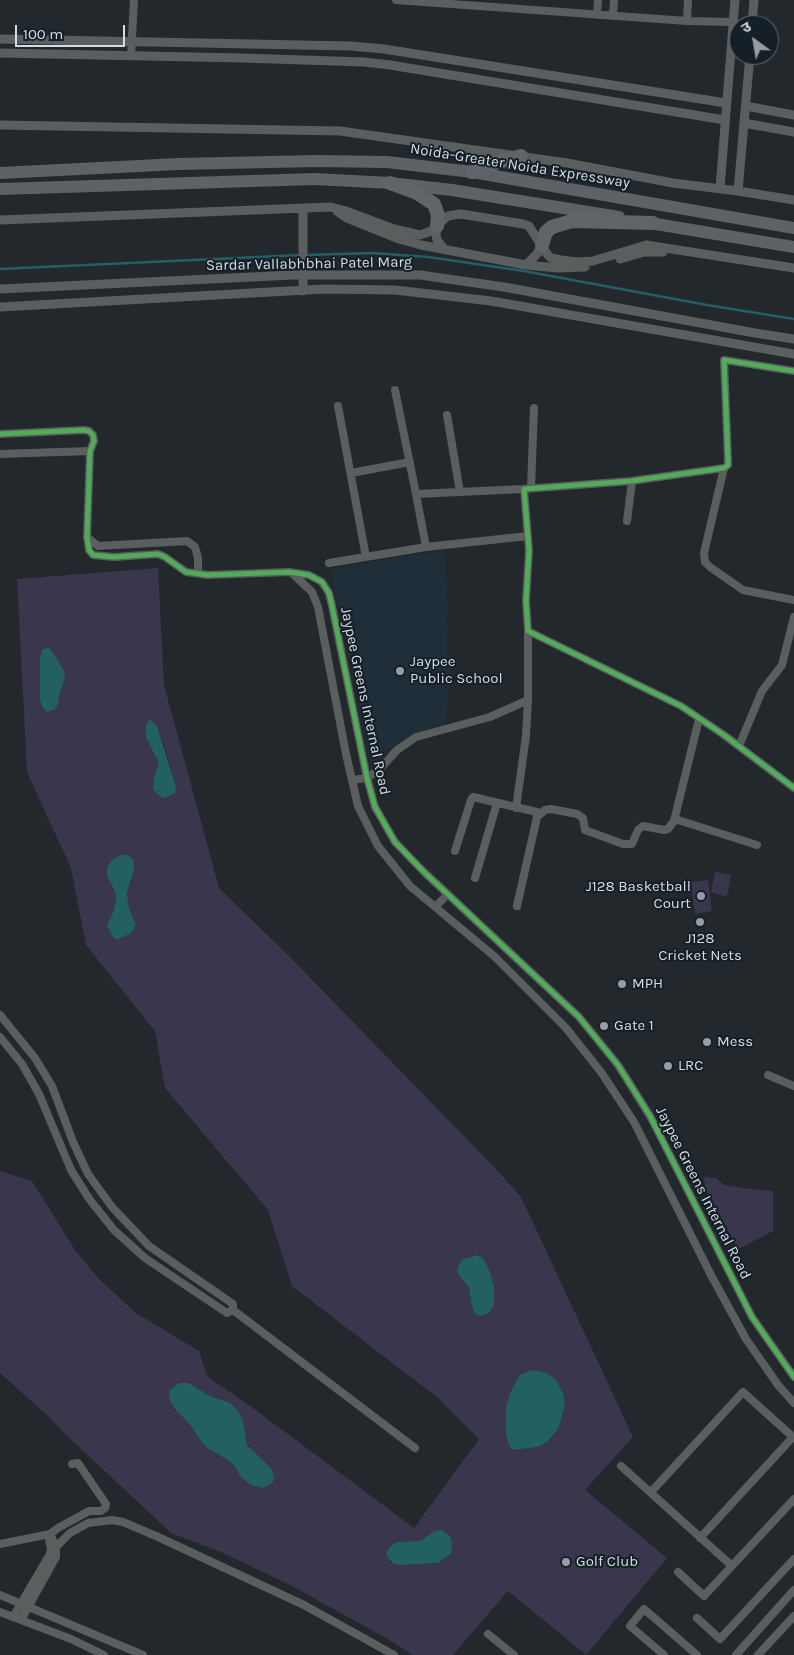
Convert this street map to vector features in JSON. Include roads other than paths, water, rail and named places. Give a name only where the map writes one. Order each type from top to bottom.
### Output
[{"type":"highway","points":[[472,172],[495,162],[521,156]]},
{"type":"highway","name":"Noida-Greater Noida Expressway","points":[[0,173],[178,164],[316,160],[387,162],[472,172],[532,184],[794,228]]},
{"type":"highway","points":[[0,190],[315,179],[390,183],[470,193],[794,247]]},
{"type":"highway","points":[[390,183],[417,193],[434,204],[438,215],[437,226]]},
{"type":"highway","points":[[542,245],[546,232],[552,227],[572,221],[653,223]]},
{"type":"street","points":[[131,56],[134,0]]},
{"type":"street","points":[[396,0],[688,22],[729,22]]},
{"type":"street","points":[[597,15],[598,0]]},
{"type":"street","points":[[613,16],[614,0]]},
{"type":"street","points":[[688,0],[688,22]]},
{"type":"street","points":[[734,15],[735,0]]},
{"type":"street","points":[[753,15],[754,0]]},
{"type":"street","points":[[0,39],[384,48],[726,103]]},
{"type":"street","points":[[0,54],[242,58],[373,63],[725,120]]},
{"type":"street","points":[[720,188],[729,65]]},
{"type":"street","points":[[738,191],[749,65]]},
{"type":"street","points":[[746,106],[794,114]]},
{"type":"street","points":[[744,123],[794,132]]},
{"type":"street","points":[[0,125],[340,131],[521,156],[672,183],[720,188],[794,200]]},
{"type":"street","points":[[331,207],[347,218],[399,239],[445,250],[526,265],[557,268],[592,267],[644,252],[686,252]]},
{"type":"street","points":[[0,220],[331,207],[394,229],[420,235],[437,226],[448,216],[460,214],[523,224],[533,230],[551,258],[577,262],[607,258],[646,245],[794,268]]},
{"type":"street","points":[[303,209],[303,291]]},
{"type":"street","points":[[437,226],[437,240],[445,250]]},
{"type":"street","points":[[526,265],[537,254],[542,245]]},
{"type":"street","name":"Sardar Vallabhbhai Patel Marg","points":[[0,289],[303,271],[420,275],[504,286],[745,332],[794,339]]},
{"type":"street","name":"Sardar Vallabhbhai Patel Marg","points":[[0,306],[303,291],[395,290],[491,301],[794,354]]},
{"type":"street","points":[[794,371],[724,360],[728,464],[724,468],[704,553],[705,562],[710,567],[743,590],[794,600]]},
{"type":"street","points":[[395,390],[426,547]]},
{"type":"street","points":[[338,406],[366,557]]},
{"type":"street","points":[[516,808],[526,736],[528,700],[526,601],[529,565],[528,488],[534,408]]},
{"type":"street","points":[[447,415],[460,492]]},
{"type":"street","points":[[0,434],[89,431],[93,435],[94,441],[90,451],[87,537],[98,546],[187,541],[195,547],[198,558],[198,573]]},
{"type":"street","points":[[0,454],[90,451]]},
{"type":"street","points":[[351,473],[410,462]]},
{"type":"street","points":[[416,494],[632,481],[724,468]]},
{"type":"street","points":[[627,521],[632,481]]},
{"type":"street","points":[[329,563],[426,547],[528,536]]},
{"type":"street","name":"Jaypee Greens Internal Road","points":[[87,537],[88,550],[93,555],[114,557],[158,554],[165,556],[186,572],[208,575],[292,573],[309,575],[322,582],[329,593],[367,778],[375,807],[395,842],[579,1017],[618,1065],[650,1116],[752,1317],[794,1377]]},
{"type":"street","name":"Jaypee Greens Internal Road","points":[[292,573],[312,592],[318,607],[358,806],[378,846],[410,886],[507,970],[566,1028],[601,1072],[634,1122],[746,1338],[778,1385],[794,1403]]},
{"type":"street","points":[[739,746],[762,691],[782,665],[794,617]]},
{"type":"street","points":[[528,631],[681,706],[739,746],[794,788]]},
{"type":"street","points":[[352,780],[367,778],[380,769],[397,750],[416,738],[490,717],[528,700]]},
{"type":"street","points":[[517,906],[535,823],[541,813],[551,809],[577,814],[582,818],[584,827],[589,832],[629,844],[634,842],[640,827],[664,830],[668,828],[674,821],[699,719]]},
{"type":"street","points":[[456,851],[472,798],[475,797],[541,813]]},
{"type":"street","points":[[475,878],[497,803]]},
{"type":"street","points":[[674,821],[683,821],[756,845]]},
{"type":"street","points":[[435,907],[448,894]]},
{"type":"street","points":[[0,1015],[35,1058],[52,1086],[73,1142],[88,1174],[112,1207],[149,1246],[233,1304],[233,1310]]},
{"type":"street","points":[[0,1037],[22,1064],[39,1094],[71,1170],[90,1200],[114,1230],[145,1258],[227,1313],[233,1310]]},
{"type":"street","points":[[768,1075],[794,1086]]},
{"type":"street","name":"Jaypee Greens Internal Road","points":[[707,1266],[722,1257]]},
{"type":"street","points":[[233,1310],[415,1448]]},
{"type":"street","points":[[651,1492],[743,1392],[794,1438],[700,1538]]},
{"type":"street","points":[[0,1544],[49,1534],[88,1511],[101,1511],[105,1508],[106,1504],[78,1463],[72,1464]]},
{"type":"street","points":[[622,1466],[732,1566]]},
{"type":"street","points":[[678,1572],[704,1596],[794,1499]]},
{"type":"street","points":[[56,1547],[70,1533],[88,1523],[112,1520],[123,1522],[295,1601],[394,1655]]},
{"type":"street","points":[[17,1619],[56,1557],[56,1547],[49,1534]]},
{"type":"street","points":[[25,1606],[50,1554],[49,1534]]},
{"type":"street","points":[[697,1618],[720,1639],[794,1559]]},
{"type":"street","points":[[736,1655],[794,1590]]},
{"type":"street","points":[[0,1595],[143,1655]]},
{"type":"street","points":[[664,1655],[630,1626],[644,1609],[697,1655]]},
{"type":"street","points":[[0,1612],[70,1639],[104,1655]]},
{"type":"street","points":[[758,1655],[794,1616]]},
{"type":"street","points":[[488,1634],[514,1655]]},
{"type":"water","points":[[49,648],[64,671],[65,678],[59,694],[58,704],[54,710],[47,712],[42,707],[40,699],[40,657],[43,649]]},
{"type":"water","points":[[149,719],[157,726],[176,786],[175,793],[165,798],[158,795],[153,789],[154,777],[159,763],[146,738],[146,726]]},
{"type":"water","points":[[120,855],[127,855],[134,860],[134,870],[127,893],[129,908],[136,925],[131,933],[117,940],[112,936],[107,925],[114,910],[116,899],[115,891],[107,876],[107,868],[111,861]]},
{"type":"water","points":[[476,1255],[483,1258],[490,1272],[494,1287],[494,1305],[489,1313],[481,1316],[475,1314],[471,1303],[469,1287],[459,1275],[457,1269],[462,1260]]},
{"type":"water","points":[[532,1370],[544,1372],[556,1380],[563,1393],[565,1405],[558,1429],[547,1442],[538,1447],[513,1450],[509,1446],[506,1434],[506,1408],[510,1393],[520,1375]]},
{"type":"water","points":[[179,1383],[189,1383],[212,1397],[230,1403],[238,1411],[243,1422],[247,1445],[272,1469],[274,1480],[271,1484],[263,1488],[251,1485],[241,1477],[232,1463],[206,1447],[191,1426],[175,1409],[169,1398],[170,1390]]},
{"type":"water","points":[[442,1530],[450,1536],[452,1542],[451,1554],[438,1563],[394,1564],[388,1558],[386,1553],[397,1542],[420,1541],[435,1531]]},
{"type":"waterway","points":[[306,255],[372,253],[428,257],[524,271],[794,319]]},
{"type":"waterway","points":[[0,269],[301,255]]},
{"type":"place","name":"Jaypee Public School","points":[[400,671]]},
{"type":"place","name":"J128 Basketball Court","points":[[701,896]]},
{"type":"place","name":"J128 Cricket Nets","points":[[700,922]]},
{"type":"place","name":"MPH","points":[[622,984]]},
{"type":"place","name":"Gate 1","points":[[604,1026]]},
{"type":"place","name":"Mess","points":[[707,1042]]},
{"type":"place","name":"LRC","points":[[668,1066]]},
{"type":"place","name":"Golf Club","points":[[566,1562]]}]
